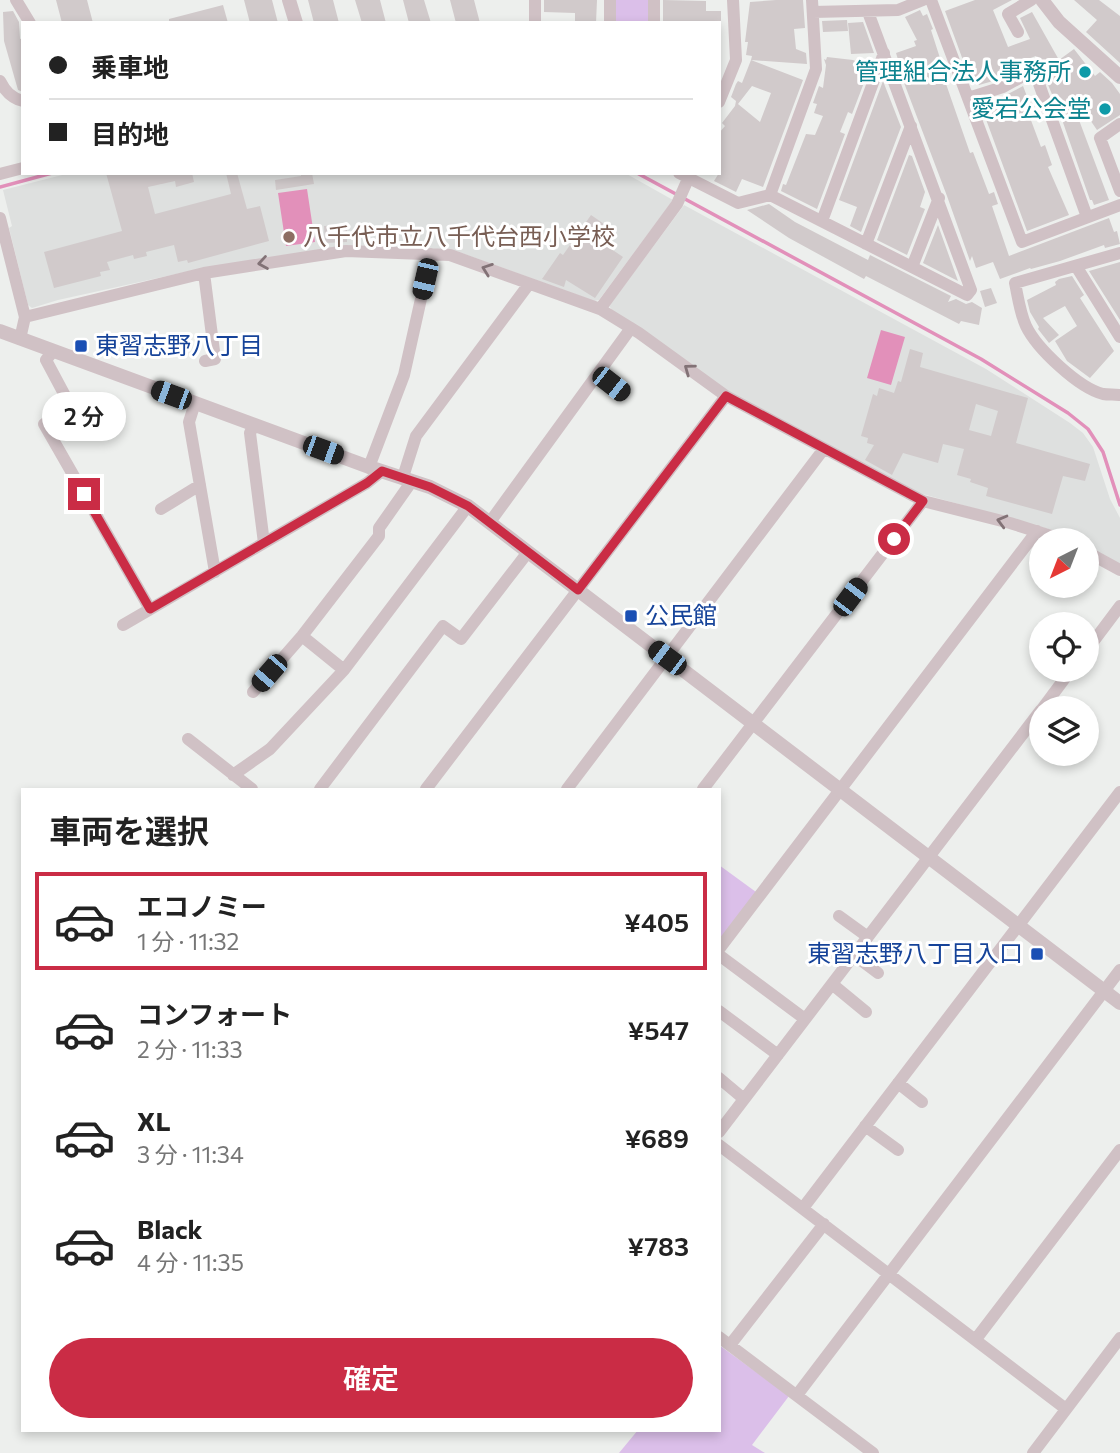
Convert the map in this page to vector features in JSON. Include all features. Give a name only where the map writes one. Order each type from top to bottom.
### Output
[{"type":"street","points":[[16,0],[29,21]]},
{"type":"street","points":[[289,0],[295,21]]},
{"type":"street","points":[[535,21],[536,0]]},
{"type":"street","points":[[610,0],[610,21]]},
{"type":"street","points":[[654,0],[654,21]]},
{"type":"street","points":[[721,98],[736,60],[733,0]]},
{"type":"street","points":[[770,195],[816,69],[813,6],[868,12],[898,10],[923,0]]},
{"type":"street","points":[[931,0],[1022,242],[1120,205]]},
{"type":"street","points":[[1018,32],[1008,14],[1031,0]]},
{"type":"street","points":[[1042,0],[1059,22],[1120,77]]},
{"type":"street","points":[[600,309],[677,204],[689,180],[738,202],[770,195],[967,295],[971,290],[939,198],[868,12]]},
{"type":"street","points":[[822,221],[884,52]]},
{"type":"street","points":[[968,98],[1003,87],[1034,70],[1087,217]]},
{"type":"street","points":[[0,81],[6,91],[21,100]]},
{"type":"street","points":[[1120,124],[1100,138],[1120,191]]},
{"type":"street","points":[[866,244],[911,126]]},
{"type":"street","points":[[0,174],[21,169]]},
{"type":"street","points":[[912,267],[939,198]]},
{"type":"street","points":[[0,218],[25,317],[20,339]]},
{"type":"street","points":[[25,317],[204,273],[346,251],[450,255],[600,309],[726,396],[923,501],[1029,529]]},
{"type":"street","points":[[1120,253],[1015,283],[1026,325],[1034,339],[1083,385],[1102,394],[1120,395]]},
{"type":"street","points":[[123,625],[367,483],[375,469],[404,375],[431,254]]},
{"type":"street","points":[[1076,266],[1120,337]]},
{"type":"street","points":[[204,273],[215,359],[205,361]]},
{"type":"street","points":[[253,692],[302,636],[379,536],[379,527],[408,479],[415,436],[529,284]]},
{"type":"street","points":[[490,522],[631,328]]},
{"type":"street","points":[[0,331],[450,495],[490,522],[1120,1003]]},
{"type":"street","points":[[53,351],[46,359],[70,405],[44,424],[150,609]]},
{"type":"street","points":[[598,374],[623,393]]},
{"type":"street","points":[[427,788],[726,396]]},
{"type":"street","points":[[195,403],[189,422],[215,572]]},
{"type":"street","points":[[254,425],[250,433],[264,543]]},
{"type":"street","points":[[568,788],[823,450]]},
{"type":"street","points":[[160,509],[200,485]]},
{"type":"street","points":[[704,788],[923,501]]},
{"type":"street","points":[[233,775],[270,749],[344,670],[468,506]]},
{"type":"street","points":[[721,945],[1029,542]]},
{"type":"street","points":[[321,788],[443,626],[461,639],[528,552]]},
{"type":"street","points":[[1099,559],[1120,570]]},
{"type":"street","points":[[1099,634],[1120,606]]},
{"type":"street","points":[[302,636],[344,670]]},
{"type":"street","points":[[721,1129],[1029,726]]},
{"type":"street","points":[[188,739],[251,788]]},
{"type":"street","points":[[803,1208],[1120,792]]},
{"type":"street","points":[[839,916],[868,937]]},
{"type":"street","points":[[854,955],[878,973]]},
{"type":"street","points":[[721,956],[806,1019]]},
{"type":"street","points":[[797,1395],[1120,970]]},
{"type":"street","points":[[832,984],[866,1012]]},
{"type":"street","points":[[721,1012],[778,1055]]},
{"type":"street","points":[[721,1080],[744,1099]]},
{"type":"street","points":[[898,1083],[922,1102]]},
{"type":"street","points":[[865,1126],[898,1150]]},
{"type":"street","points":[[721,1146],[1066,1409]]},
{"type":"street","points":[[976,1339],[1120,1150]]},
{"type":"street","points":[[824,1224],[725,1341],[873,1453]]},
{"type":"street","points":[[1032,1453],[1120,1338]]},
{"type":"shaded area","points":[[613,0],[650,0],[650,21],[613,21]]},
{"type":"shaded area","name":"八千代市立八千代台西小学校","points":[[62,175],[629,175],[673,200],[599,300],[594,301],[456,251],[347,246],[208,267],[32,308],[28,305],[9,228],[12,226],[3,190]]},
{"type":"shaded area","points":[[307,189],[315,242],[286,246],[278,193]]},
{"type":"shaded area","points":[[684,205],[986,369],[1083,433],[1093,447],[1110,499],[1120,518],[1120,565],[1099,553],[1099,528],[1045,528],[919,493],[729,392],[609,306]]},
{"type":"shaded area","points":[[881,330],[905,337],[891,385],[867,378]]},
{"type":"shaded area","points":[[721,866],[756,892],[721,937]]},
{"type":"shaded area","points":[[721,1346],[789,1396],[752,1445],[765,1453],[619,1453],[636,1432],[721,1432]]},
{"type":"building","points":[[56,0],[87,0],[92,21],[61,21]]},
{"type":"building","points":[[244,0],[272,0],[277,21],[249,21]]},
{"type":"building","points":[[308,0],[333,0],[338,21],[313,21]]},
{"type":"building","points":[[355,0],[380,0],[385,21],[361,21]]},
{"type":"building","points":[[403,0],[424,0],[430,21],[408,21]]},
{"type":"building","points":[[450,0],[474,0],[479,21],[455,21]]},
{"type":"building","points":[[544,0],[597,0],[596,21],[575,21],[575,13],[544,12]]},
{"type":"building","points":[[663,0],[706,1],[706,11],[721,11],[721,21],[663,21]]},
{"type":"building","points":[[803,0],[805,28],[794,29],[796,49],[806,53],[807,64],[751,60],[752,56],[746,55],[750,2]]},
{"type":"building","points":[[975,0],[1012,0],[993,10],[1008,47],[1030,39],[1020,18],[1032,12],[1059,60],[1074,49],[1095,76],[1100,72],[1120,94],[1120,115],[1097,130],[1073,95],[1070,96],[1109,200],[1094,205],[1090,200],[1059,111],[1036,56],[1008,66],[1011,73],[1000,79],[972,85],[945,11]]},
{"type":"building","points":[[1074,0],[1099,0],[1120,16],[1120,63],[1086,32],[1097,20]]},
{"type":"building","points":[[223,5],[227,21],[169,21]]},
{"type":"building","points":[[920,10],[923,16],[927,14],[933,29],[931,30],[947,80],[945,81],[970,153],[973,152],[989,194],[994,192],[998,204],[992,206],[1009,256],[1109,218],[1114,232],[1117,231],[1120,244],[1105,248],[1104,245],[1000,279],[993,262],[976,268],[972,256],[970,261],[898,67],[900,66],[896,53],[916,46],[914,41],[917,40],[905,17]]},
{"type":"building","points":[[13,11],[19,22],[21,91],[18,90],[4,41],[3,12]]},
{"type":"building","points":[[847,20],[848,31],[823,32],[822,21]]},
{"type":"building","points":[[863,22],[874,53],[851,54],[848,23]]},
{"type":"building","points":[[827,57],[853,60],[870,67],[852,114],[848,112],[840,132],[845,134],[817,209],[781,191],[783,184],[786,185],[806,134],[815,135],[823,116],[814,113],[817,104],[813,103],[819,86],[823,88],[826,65],[824,59]]},
{"type":"building","points":[[751,60],[803,80],[763,187],[742,179],[736,192],[714,181],[718,175],[721,175],[721,131],[725,126],[722,123],[735,106],[736,101],[731,97],[738,81],[742,83]],"holes":[[[752,86],[771,93],[760,122],[738,104]]]},
{"type":"building","points":[[883,81],[901,127],[861,232],[850,226],[857,207],[839,200]]},
{"type":"building","points":[[1023,86],[1028,99],[1023,100],[1041,147],[1045,145],[1052,165],[1048,167],[1069,215],[1027,231],[980,103],[1006,95]]},
{"type":"building","points":[[909,155],[912,156],[925,192],[920,207],[925,209],[907,255],[877,240]]},
{"type":"building","points":[[107,175],[192,175],[194,182],[176,187],[175,181],[148,187],[155,214],[231,194],[226,175],[238,175],[247,209],[260,206],[269,241],[188,263],[187,260],[178,262],[174,245],[146,252],[147,256],[134,259],[133,255],[107,262],[110,270],[100,272],[101,276],[54,288],[44,252],[122,231]]},
{"type":"building","points":[[312,175],[314,184],[276,190],[275,180]]},
{"type":"building","points":[[769,204],[795,222],[868,260],[870,255],[951,296],[948,302],[956,299],[966,304],[972,302],[982,308],[979,325],[961,321],[959,324],[866,276],[864,279],[789,238],[747,210]]},
{"type":"building","points":[[591,215],[607,226],[598,240],[623,257],[595,298],[566,280],[564,287],[542,279]]},
{"type":"building","points":[[347,225],[347,242],[325,243],[324,226]]},
{"type":"building","points":[[938,225],[958,281],[923,263]]},
{"type":"building","points":[[1120,262],[1120,320],[1089,271]]},
{"type":"building","points":[[1072,276],[1084,295],[1080,298],[1114,351],[1090,378],[1067,361],[1055,341],[1077,326],[1065,306],[1043,318],[1059,335],[1049,343],[1038,329],[1027,300],[1056,285],[1055,282],[1059,279]]},
{"type":"building","points":[[991,288],[997,303],[985,307],[980,291]]},
{"type":"building","points":[[910,349],[923,353],[920,367],[1028,398],[1016,443],[1090,464],[1085,481],[1063,476],[1052,514],[986,496],[988,488],[957,475],[964,449],[943,444],[938,463],[903,453],[892,475],[865,460],[874,445],[867,443],[868,438],[861,436],[873,394],[877,396],[879,388],[894,393],[898,381],[901,382]],"holes":[[[976,404],[998,411],[991,436],[969,430]]]},
{"type":"waterway","points":[[0,187],[45,175]]},
{"type":"waterway","points":[[641,175],[981,359],[1068,413],[1088,429],[1103,452],[1120,505]]},
{"type":"place","name":"管理組合法人事務所","points":[[1085,72]]},
{"type":"place","name":"愛宕公会堂","points":[[1105,109]]},
{"type":"place","name":"八千代市立八千代台西小学校","points":[[289,237]]},
{"type":"place","name":"東習志野八丁目","points":[[81,346]]},
{"type":"place","name":"公民館","points":[[631,616]]},
{"type":"place","name":"東習志野八丁目入口","points":[[1037,954]]},
{"type":"route","points":[[84,494],[150,609],[367,483],[382,471],[450,495],[578,590],[726,396],[923,501],[894,539]]}]
